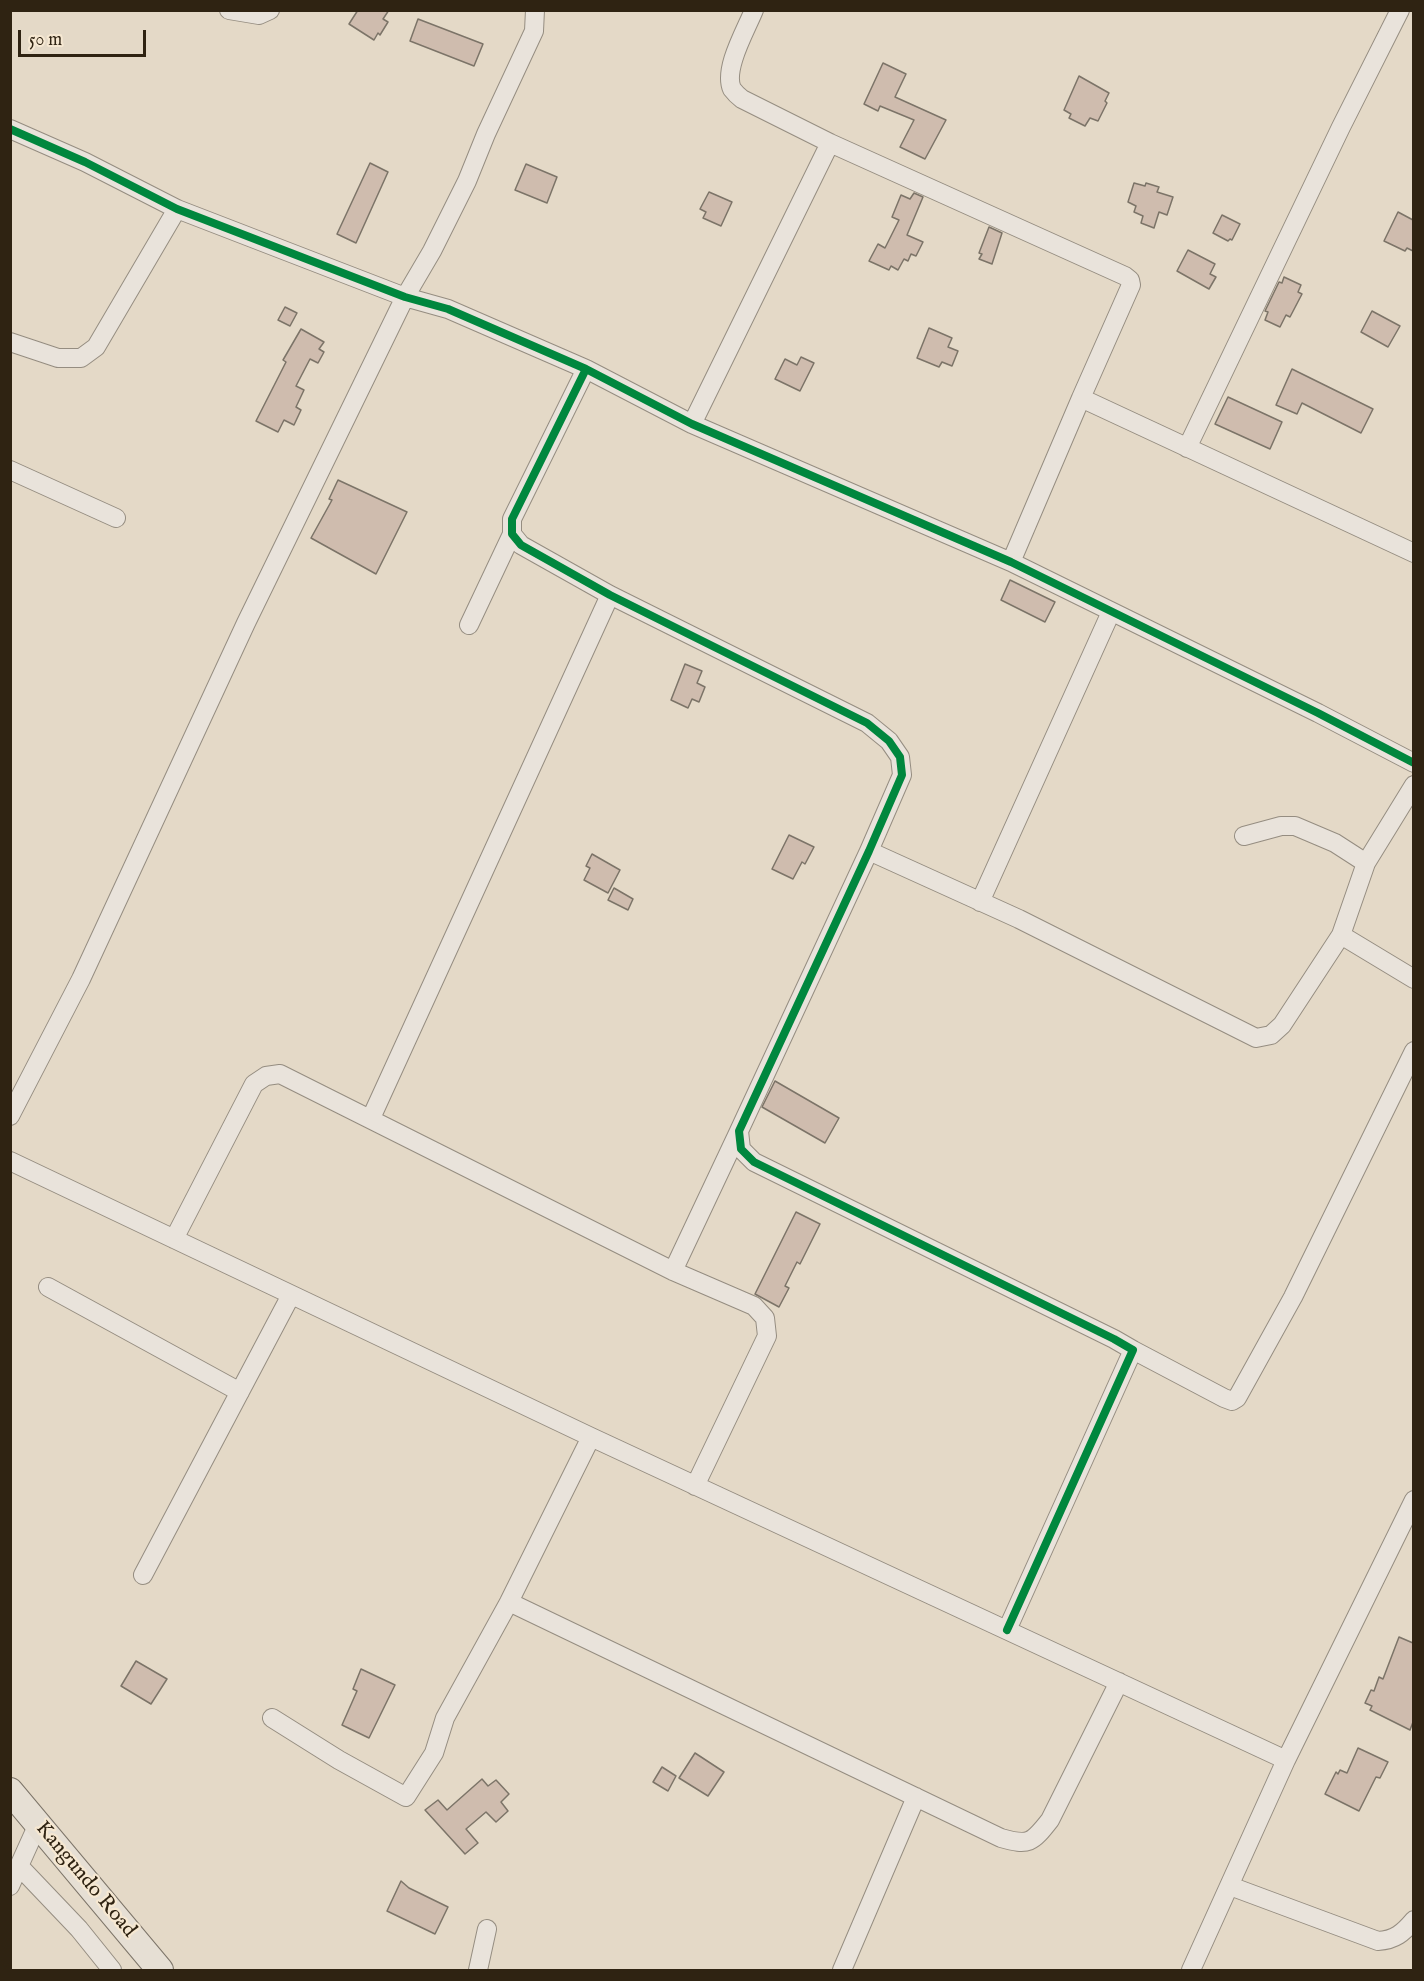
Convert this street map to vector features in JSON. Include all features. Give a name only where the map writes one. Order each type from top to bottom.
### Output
[{"type":"highway","name":"Kangundo Road","points":[[10,1791],[160,1971]]},
{"type":"street","points":[[229,10],[259,15],[270,10]]},
{"type":"street","points":[[10,1116],[81,979],[246,623],[405,297],[432,251],[467,181],[486,134],[534,31],[535,10]]},
{"type":"street","points":[[754,10],[730,68],[731,86],[742,99],[830,143],[1130,280],[1131,285],[1011,561]]},
{"type":"street","points":[[1187,448],[1341,127],[1400,10]]},
{"type":"street","points":[[10,129],[85,162],[177,209],[405,297],[448,309],[586,369],[692,424],[1011,561],[1318,712],[1413,763]]},
{"type":"street","points":[[692,424],[830,143]]},
{"type":"street","points":[[10,342],[58,358],[81,358],[96,347],[177,209]]},
{"type":"street","points":[[469,626],[512,534],[512,519],[586,369]]},
{"type":"street","points":[[1081,398],[1413,553]]},
{"type":"street","points":[[10,470],[116,518]]},
{"type":"street","points":[[512,534],[521,544],[610,595],[867,723],[889,741],[900,757],[902,775],[869,851],[673,1271]]},
{"type":"street","points":[[371,1118],[610,595]]},
{"type":"street","points":[[980,902],[1111,612]]},
{"type":"street","points":[[869,851],[980,902],[1256,1038],[1271,1035],[1282,1025],[1341,935],[1366,863],[1413,785]]},
{"type":"street","points":[[1244,836],[1281,826],[1295,826],[1335,843],[1366,863]]},
{"type":"street","points":[[1341,935],[1413,979]]},
{"type":"street","points":[[739,1131],[741,1149],[754,1162],[1114,1339],[1232,1401],[1237,1398],[1293,1297],[1413,1051]]},
{"type":"street","points":[[174,1239],[254,1084],[266,1076],[280,1074],[673,1271],[754,1306],[765,1318],[767,1336],[695,1486]]},
{"type":"street","points":[[10,1161],[695,1486],[1286,1760]]},
{"type":"street","points":[[48,1287],[240,1392]]},
{"type":"street","points":[[143,1575],[291,1295]]},
{"type":"street","points":[[1007,1630],[1133,1350]]},
{"type":"street","points":[[272,1718],[339,1760],[406,1797],[434,1753],[445,1718],[509,1602],[591,1437]]},
{"type":"street","points":[[1191,1971],[1286,1760],[1413,1500]]},
{"type":"street","points":[[509,1602],[1001,1838],[1022,1844],[1037,1837],[1050,1820],[1119,1682]]},
{"type":"street","points":[[842,1971],[916,1797]]},
{"type":"street","points":[[10,1886],[17,1856],[38,1824]]},
{"type":"street","points":[[17,1856],[112,1971]]},
{"type":"street","points":[[1230,1886],[1378,1941],[1390,1940],[1402,1934],[1413,1920]]},
{"type":"street","points":[[478,1971],[487,1929]]},
{"type":"building","points":[[358,10],[389,10],[383,19],[388,22],[374,40],[349,24]]},
{"type":"building","points":[[418,19],[483,44],[474,66],[410,41]]},
{"type":"building","points":[[883,63],[906,74],[895,97],[946,120],[925,159],[900,147],[914,120],[880,106],[878,111],[864,104]]},
{"type":"building","points":[[1079,76],[1109,93],[1098,121],[1090,118],[1085,126],[1069,118],[1071,114],[1064,110]]},
{"type":"building","points":[[370,163],[388,172],[356,243],[337,234]]},
{"type":"building","points":[[526,164],[557,177],[547,203],[515,190]]},
{"type":"building","points":[[1134,183],[1145,186],[1146,183],[1159,187],[1157,192],[1173,197],[1167,215],[1159,212],[1154,228],[1141,223],[1143,216],[1134,212],[1136,206],[1128,202]]},
{"type":"building","points":[[709,192],[732,202],[721,226],[703,218],[706,212],[700,209]]},
{"type":"building","points":[[914,193],[923,197],[907,235],[923,242],[916,256],[911,254],[908,261],[904,259],[898,270],[891,266],[889,270],[869,261],[878,244],[885,248],[899,220],[892,217],[901,195],[910,199]]},
{"type":"building","points":[[1398,212],[1413,220],[1413,251],[1407,248],[1405,251],[1384,241]]},
{"type":"building","points":[[1222,215],[1240,224],[1232,240],[1228,241],[1213,233]]},
{"type":"building","points":[[989,227],[1002,233],[992,264],[979,259]]},
{"type":"building","points":[[1188,250],[1215,264],[1210,274],[1216,277],[1209,289],[1177,271]]},
{"type":"building","points":[[1284,277],[1301,285],[1298,292],[1302,294],[1290,317],[1286,315],[1280,327],[1265,320],[1268,312],[1265,311],[1279,282],[1282,283]]},
{"type":"building","points":[[285,307],[297,313],[290,326],[278,320]]},
{"type":"building","points":[[1372,311],[1400,326],[1388,347],[1361,332]]},
{"type":"building","points":[[929,328],[952,338],[948,347],[958,351],[952,366],[942,362],[939,367],[917,358]]},
{"type":"building","points":[[301,329],[324,342],[319,349],[324,352],[318,363],[310,359],[296,386],[304,390],[296,407],[301,410],[294,425],[284,420],[278,432],[256,421],[286,362],[283,360]]},
{"type":"building","points":[[801,357],[814,363],[800,391],[775,379],[785,359],[797,365]]},
{"type":"building","points":[[1292,369],[1373,409],[1361,433],[1302,403],[1297,414],[1276,405]]},
{"type":"building","points":[[1228,397],[1282,422],[1270,449],[1215,424]]},
{"type":"building","points":[[338,480],[407,512],[376,574],[311,538],[332,500],[329,499]]},
{"type":"building","points":[[1010,580],[1055,602],[1045,622],[1001,600]]},
{"type":"building","points":[[685,664],[702,671],[697,683],[705,687],[699,702],[692,699],[688,708],[671,700]]},
{"type":"building","points":[[789,835],[814,847],[805,864],[802,862],[793,879],[772,869]]},
{"type":"building","points":[[592,854],[620,870],[608,893],[584,880],[590,868],[586,866]]},
{"type":"building","points":[[614,888],[633,899],[628,910],[608,900]]},
{"type":"building","points":[[775,1081],[839,1118],[825,1143],[762,1107]]},
{"type":"building","points":[[796,1212],[820,1224],[800,1264],[797,1262],[785,1286],[789,1288],[779,1307],[755,1294]]},
{"type":"building","points":[[1399,1637],[1413,1643],[1413,1722],[1410,1730],[1370,1710],[1372,1706],[1365,1703],[1371,1690],[1374,1691],[1379,1677],[1383,1679]]},
{"type":"building","points":[[136,1661],[167,1679],[151,1704],[121,1686]]},
{"type":"building","points":[[361,1669],[395,1685],[369,1738],[342,1725],[357,1691],[353,1689]]},
{"type":"building","points":[[1358,1748],[1388,1762],[1380,1778],[1376,1777],[1359,1811],[1325,1794],[1336,1772],[1338,1774],[1340,1770],[1347,1773]]},
{"type":"building","points":[[695,1753],[724,1772],[708,1796],[679,1778]]},
{"type":"building","points":[[662,1767],[676,1776],[668,1791],[653,1782]]},
{"type":"building","points":[[482,1779],[488,1786],[496,1780],[509,1794],[501,1802],[508,1811],[496,1822],[486,1812],[466,1829],[478,1843],[465,1854],[425,1810],[438,1800],[447,1810]]},
{"type":"building","points":[[401,1881],[409,1888],[448,1907],[435,1934],[387,1911]]},
{"type":"cycle path","points":[[10,129],[85,162],[177,209],[405,297],[448,309],[586,369],[692,424],[1011,562],[1318,713],[1414,763]]},
{"type":"cycle path","points":[[586,369],[512,519],[512,534],[521,545],[610,595],[867,723],[889,741],[900,757],[902,775],[739,1131],[741,1149],[754,1162],[1133,1350],[1007,1630]]}]
